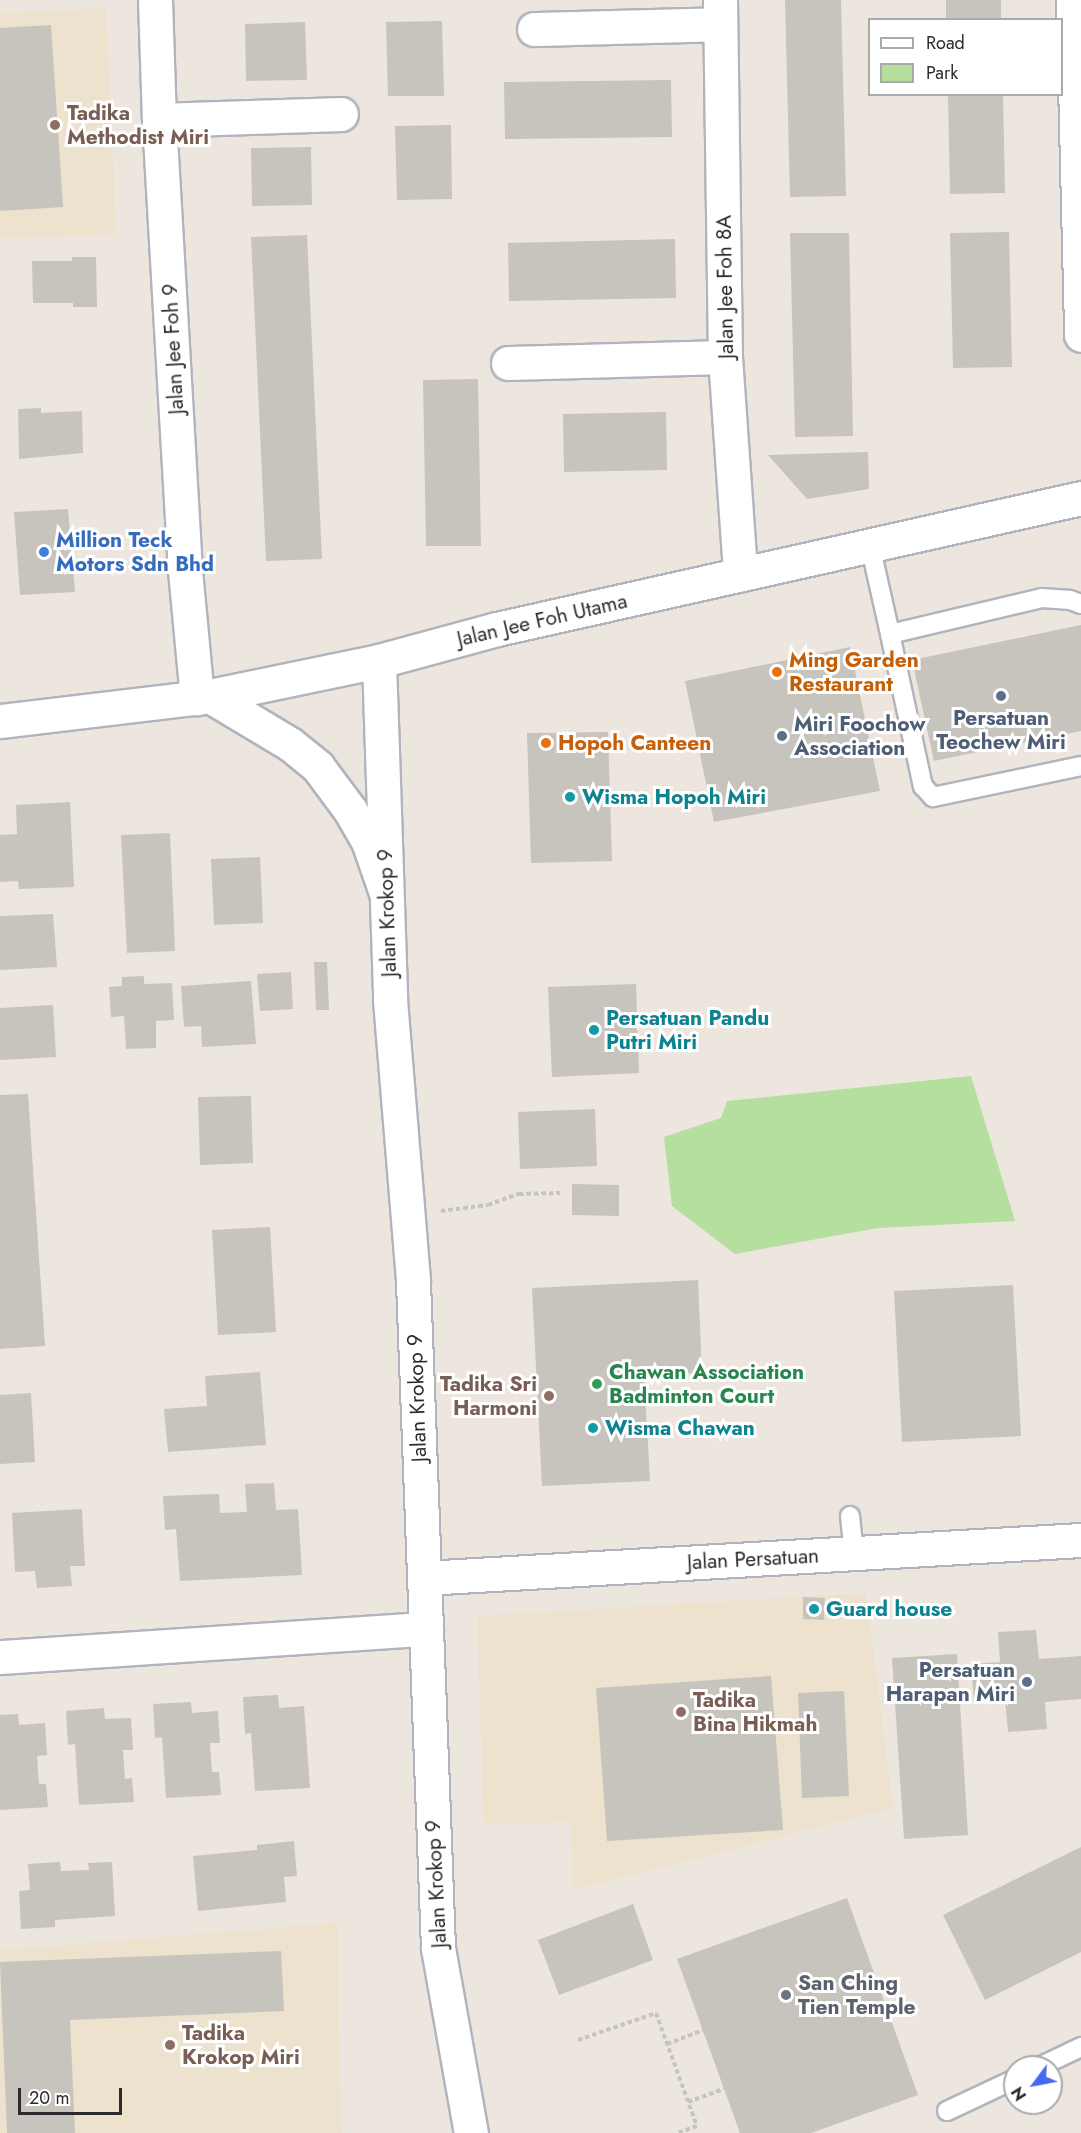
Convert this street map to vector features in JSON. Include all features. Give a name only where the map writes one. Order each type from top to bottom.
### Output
[{"type":"street","name":"Jalan Jee Foh 9","points":[[155,0],[159,120],[184,560],[203,697]]},
{"type":"street","points":[[1073,0],[1081,335]]},
{"type":"street","points":[[534,29],[720,12]]},
{"type":"street","name":"Jalan Jee Foh 8A","points":[[720,12],[725,357],[740,574]]},
{"type":"street","points":[[159,120],[341,114]]},
{"type":"street","points":[[508,363],[725,357]]},
{"type":"street","name":"Jalan Jee Foh Utama","points":[[0,721],[203,697],[379,661],[497,629],[1081,498]]},
{"type":"street","name":"Jalan Krokop 9","points":[[379,661],[390,1000],[413,1282],[438,1948],[471,2133]]},
{"type":"street","points":[[203,697],[291,744],[318,767],[350,810],[368,841],[386,892]]},
{"type":"street","name":"Jalan Persatuan","points":[[424,1578],[1081,1540]]},
{"type":"street","points":[[0,1657],[426,1629]]},
{"type":"lane","points":[[870,545],[923,786],[933,797],[1081,766]]},
{"type":"lane","points":[[890,634],[1042,598],[1070,600],[1081,604]]},
{"type":"lane","points":[[850,1516],[854,1553]]},
{"type":"lane","points":[[1063,2056],[1081,2047]]},
{"type":"lane","points":[[946,2111],[1003,2085]]},
{"type":"path","points":[[407,1213],[488,1205],[519,1194],[560,1193]]},
{"type":"path","points":[[578,2040],[656,2013],[697,2126],[678,2133]]},
{"type":"path","points":[[667,2044],[702,2030]]},
{"type":"path","points":[[688,2102],[724,2089]]},
{"type":"shaded area","name":"Tadika Methodist Miri","points":[[106,8],[116,234],[0,239],[0,13]]},
{"type":"shaded area","name":"Tadika Bina Hikmah","points":[[866,1593],[893,1808],[573,1890],[571,1822],[484,1825],[477,1616]]},
{"type":"shaded area","name":"Tadika Krokop Miri","points":[[337,1923],[341,2133],[0,2133],[0,1950]]},
{"type":"green space","points":[[971,1076],[1015,1221],[878,1228],[735,1254],[672,1206],[664,1137],[721,1118],[727,1101]]},
{"type":"building","points":[[785,0],[841,0],[846,196],[790,197]]},
{"type":"building","points":[[946,0],[1001,0],[1001,18],[946,18]]},
{"type":"building","points":[[442,21],[444,96],[388,96],[386,22]]},
{"type":"building","points":[[305,22],[307,80],[246,81],[245,24]]},
{"type":"building","points":[[51,25],[63,207],[0,211],[0,28]]},
{"type":"building","points":[[671,80],[672,137],[505,139],[504,82]]},
{"type":"building","points":[[948,96],[1003,96],[1005,193],[950,194]]},
{"type":"building","points":[[451,125],[452,199],[397,200],[395,126]]},
{"type":"building","points":[[311,147],[312,205],[252,206],[251,148]]},
{"type":"building","points":[[1009,232],[1012,367],[953,368],[950,233]]},
{"type":"building","points":[[790,233],[849,233],[853,436],[795,437]]},
{"type":"building","points":[[307,235],[322,559],[266,561],[251,237]]},
{"type":"building","points":[[675,239],[676,298],[509,301],[508,243]]},
{"type":"building","points":[[72,257],[96,257],[97,307],[73,307],[73,303],[33,303],[32,261],[72,261]]},
{"type":"building","points":[[478,379],[481,546],[426,546],[423,380]]},
{"type":"building","points":[[41,408],[41,413],[82,411],[83,453],[19,459],[18,409]]},
{"type":"building","points":[[666,412],[667,470],[564,472],[563,414]]},
{"type":"building","points":[[868,452],[869,489],[807,499],[768,455]]},
{"type":"building","name":"Million Teck Motors Sdn Bhd","points":[[68,509],[75,592],[20,595],[14,512]]},
{"type":"building","name":"Persatuan Teochew Miri","points":[[1081,625],[1081,731],[934,761],[912,660]]},
{"type":"building","name":"Miri Foochow Association","points":[[850,647],[880,791],[714,822],[685,681]]},
{"type":"building","name":"Wisma Hopoh Miri","points":[[608,732],[612,861],[531,863],[527,733]]},
{"type":"building","points":[[70,802],[74,887],[19,889],[18,881],[0,882],[0,835],[17,834],[16,805]]},
{"type":"building","points":[[170,833],[175,951],[127,953],[121,835]]},
{"type":"building","points":[[260,857],[263,923],[214,925],[211,859]]},
{"type":"building","points":[[53,914],[57,967],[0,970],[0,916]]},
{"type":"building","points":[[314,962],[327,962],[329,1010],[316,1010]]},
{"type":"building","points":[[291,972],[293,1009],[260,1011],[257,974]]},
{"type":"building","points":[[144,976],[144,984],[172,983],[174,1020],[156,1021],[156,1048],[126,1049],[124,1016],[111,1017],[109,987],[122,986],[122,977]]},
{"type":"building","points":[[251,981],[256,1044],[202,1047],[201,1026],[184,1027],[181,986]]},
{"type":"building","name":"Persatuan Pandu Putri Miri","points":[[636,984],[639,1073],[552,1077],[548,987]]},
{"type":"building","points":[[53,1005],[56,1057],[0,1060],[0,1008]]},
{"type":"building","points":[[28,1094],[45,1346],[0,1349],[0,1095]]},
{"type":"building","points":[[251,1096],[253,1163],[200,1165],[198,1097]]},
{"type":"building","points":[[595,1109],[597,1166],[520,1169],[518,1112]]},
{"type":"building","points":[[572,1184],[619,1185],[619,1216],[572,1215]]},
{"type":"building","points":[[270,1227],[276,1332],[218,1335],[212,1230]]},
{"type":"building","name":"Wisma Chawan","points":[[698,1280],[702,1373],[644,1375],[650,1481],[542,1486],[532,1288]]},
{"type":"building","points":[[1013,1285],[1021,1436],[902,1442],[894,1291]]},
{"type":"building","points":[[260,1372],[266,1445],[168,1452],[164,1409],[207,1406],[205,1376]]},
{"type":"building","points":[[31,1393],[35,1462],[0,1464],[0,1395]]},
{"type":"building","points":[[274,1483],[276,1510],[298,1509],[302,1575],[180,1581],[176,1529],[165,1530],[163,1496],[219,1494],[220,1513],[247,1512],[245,1484]]},
{"type":"building","points":[[82,1509],[85,1566],[70,1566],[72,1586],[37,1588],[35,1571],[15,1572],[12,1513]]},
{"type":"building","name":"Guard house","points":[[803,1597],[825,1598],[824,1620],[803,1619]]},
{"type":"building","name":"Persatuan Harapan Miri","points":[[1036,1630],[1039,1659],[1081,1656],[1081,1699],[1045,1702],[1047,1729],[1008,1732],[1005,1699],[974,1702],[971,1664],[1000,1662],[998,1632]]},
{"type":"building","points":[[957,1654],[968,1835],[904,1839],[892,1658]]},
{"type":"building","points":[[771,1676],[783,1830],[607,1841],[596,1688]]},
{"type":"building","points":[[844,1691],[849,1796],[802,1798],[798,1693]]},
{"type":"building","points":[[278,1695],[279,1708],[304,1706],[310,1788],[255,1791],[251,1733],[245,1734],[243,1697]]},
{"type":"building","points":[[191,1702],[192,1713],[218,1711],[220,1743],[210,1743],[212,1772],[219,1772],[221,1795],[166,1798],[162,1737],[155,1738],[153,1704]]},
{"type":"building","points":[[104,1708],[105,1719],[131,1718],[133,1750],[123,1750],[125,1779],[132,1778],[134,1802],[79,1805],[75,1744],[68,1745],[66,1711]]},
{"type":"building","points":[[18,1714],[19,1725],[45,1723],[47,1755],[37,1756],[39,1784],[46,1784],[48,1807],[0,1810],[0,1715]]},
{"type":"building","points":[[294,1841],[297,1876],[284,1877],[286,1902],[198,1911],[193,1856],[257,1850],[257,1845]]},
{"type":"building","points":[[1081,1847],[1081,1952],[985,2000],[943,1915]]},
{"type":"building","points":[[60,1862],[61,1871],[89,1870],[88,1863],[112,1862],[115,1916],[55,1920],[55,1927],[21,1929],[19,1891],[30,1890],[28,1864]]},
{"type":"building","name":"San Ching Tien Temple","points":[[847,1898],[918,2095],[811,2133],[740,2133],[677,1959]]},
{"type":"building","points":[[633,1904],[653,1960],[559,1995],[538,1940]]},
{"type":"building","points":[[281,1951],[284,2011],[70,2020],[75,2133],[7,2133],[0,1962]]},
{"type":"place","name":"Tadika Methodist Miri","points":[[55,125]]},
{"type":"place","name":"Million Teck Motors Sdn Bhd","points":[[44,552]]},
{"type":"place","name":"Ming Garden Restaurant","points":[[777,672]]},
{"type":"place","name":"Persatuan Teochew Miri","points":[[1001,696]]},
{"type":"place","name":"Miri Foochow Association","points":[[782,736]]},
{"type":"place","name":"Hopoh Canteen","points":[[546,743]]},
{"type":"place","name":"Wisma Hopoh Miri","points":[[570,797]]},
{"type":"place","name":"Persatuan Pandu Putri Miri","points":[[594,1030]]},
{"type":"place","name":"Chawan Association Badminton Court","points":[[597,1384]]},
{"type":"place","name":"Tadika Sri Harmoni","points":[[549,1396]]},
{"type":"place","name":"Wisma Chawan","points":[[593,1428]]},
{"type":"place","name":"Guard house","points":[[814,1609]]},
{"type":"place","name":"Persatuan Harapan Miri","points":[[1027,1682]]},
{"type":"place","name":"Tadika Bina Hikmah","points":[[681,1712]]},
{"type":"place","name":"San Ching Tien Temple","points":[[786,1995]]},
{"type":"place","name":"Tadika Krokop Miri","points":[[170,2045]]}]
